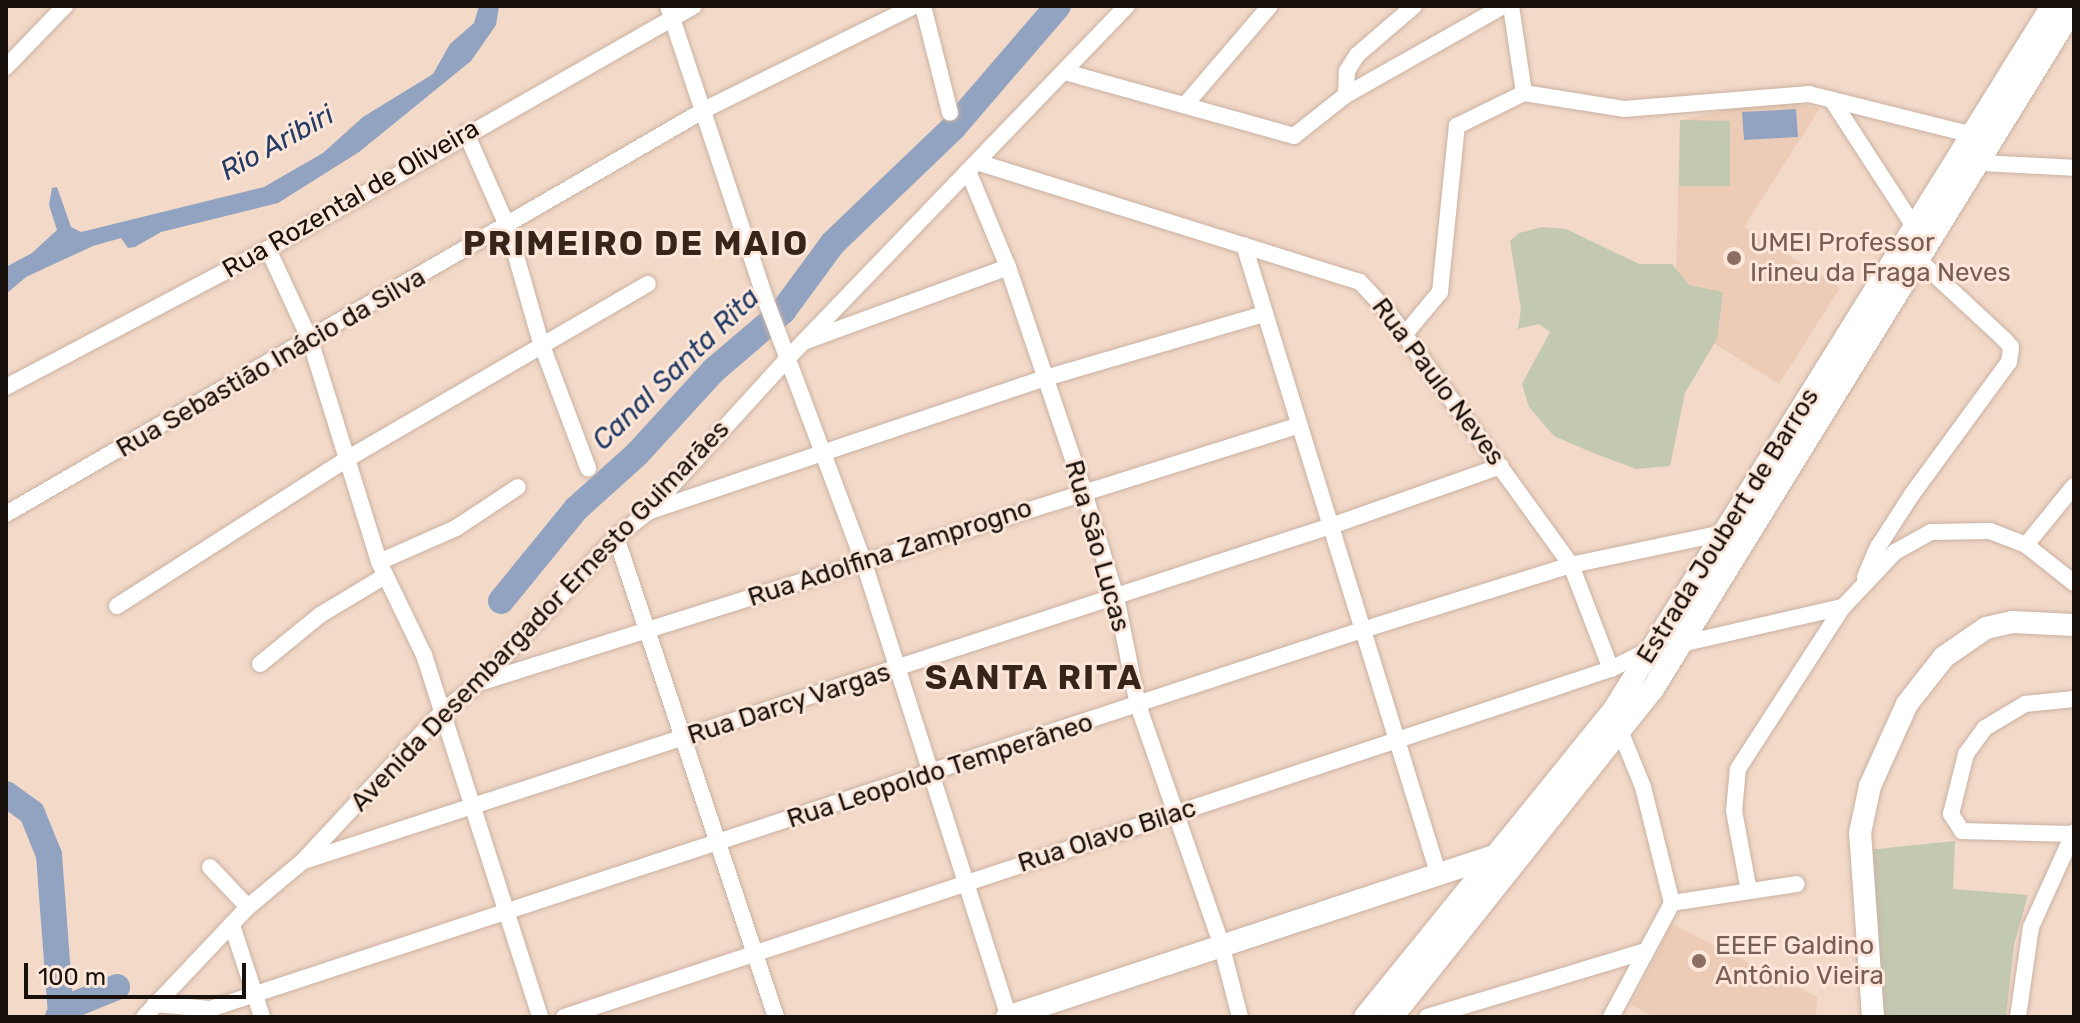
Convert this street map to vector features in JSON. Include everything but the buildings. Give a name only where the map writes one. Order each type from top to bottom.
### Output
[{"type":"main road","name":"Estrada Joubert de Barros","points":[[1392,1017],[1476,900],[1503,853],[1613,711],[1974,135],[2068,8]]},
{"type":"main road","name":"Estrada Joubert de Barros","points":[[1365,1017],[1476,900],[1621,733],[1681,644],[1980,163],[2068,8]]},
{"type":"main road","points":[[1873,1017],[1860,833],[1870,786],[1907,704],[1944,657],[1986,628],[2012,622],[2074,625]]},
{"type":"main road","points":[[1008,1017],[1503,853]]},
{"type":"main road","points":[[1438,873],[1476,900]]},
{"type":"street","points":[[6,67],[65,6]]},
{"type":"street","name":"Rua Rozental de Oliveira","points":[[6,387],[268,249],[671,12],[694,6]]},
{"type":"street","name":"Rua Sebastião Inácio da Silva","points":[[6,514],[508,228],[706,109],[914,6]]},
{"type":"street","points":[[923,6],[950,113]]},
{"type":"street","name":"Avenida Desembargador Ernesto Guimarães","points":[[150,1011],[248,907],[303,861],[443,711],[480,682],[616,537],[648,512],[803,342],[1127,6]]},
{"type":"street","points":[[1185,105],[1270,6]]},
{"type":"street","points":[[1346,95],[1347,71],[1357,55],[1414,6]]},
{"type":"street","points":[[1065,72],[1294,136],[1346,95],[1503,6]]},
{"type":"street","points":[[1511,6],[1524,93]]},
{"type":"street","points":[[671,12],[706,109],[768,306],[863,560],[1008,1017]]},
{"type":"street","points":[[1405,334],[1440,292],[1457,126],[1524,93],[1624,109],[1784,93],[1832,100],[1974,135]]},
{"type":"street","points":[[1832,100],[1915,228]]},
{"type":"street","points":[[466,133],[508,228],[541,343],[588,468]]},
{"type":"street","points":[[1980,163],[2074,168]]},
{"type":"street","name":"Rua Paulo Neves","points":[[972,166],[1360,282],[1405,334],[1571,565],[1611,669]]},
{"type":"street","name":"Rua São Lucas","points":[[972,166],[1008,267],[1042,379],[1084,492],[1116,597],[1138,705],[1173,814],[1221,944],[1240,1017]]},
{"type":"street","points":[[1244,245],[1331,526],[1359,631],[1438,873]]},
{"type":"street","points":[[268,249],[310,340],[382,569],[424,655],[540,1017]]},
{"type":"street","points":[[1861,588],[1878,547],[2009,362],[2011,347],[2005,340],[1919,260]]},
{"type":"street","points":[[803,342],[1008,267]]},
{"type":"street","points":[[117,606],[347,459],[541,343],[648,284]]},
{"type":"street","points":[[648,512],[1042,379],[1264,314]]},
{"type":"street","name":"Rua Adolfina Zamprogno","points":[[480,682],[1300,425]]},
{"type":"street","name":"Rua Darcy Vargas","points":[[303,861],[896,670],[1331,526],[1501,466]]},
{"type":"street","points":[[2026,545],[2074,486]]},
{"type":"street","points":[[260,664],[382,569],[456,528],[518,487]]},
{"type":"street","points":[[1749,891],[1734,811],[1738,769],[1843,607],[1895,552],[1931,532],[1967,527],[2026,545],[2074,583]]},
{"type":"street","name":"Rua Leopoldo Temperâneo","points":[[150,1011],[196,1011],[255,995],[932,776],[1359,631],[1571,565],[1727,532]]},
{"type":"street","points":[[616,537],[776,1017]]},
{"type":"street","points":[[1681,644],[1843,607]]},
{"type":"street","name":"Rua Olavo Bilac","points":[[564,1017],[1611,669],[1649,650]]},
{"type":"street","points":[[2018,1017],[2031,927],[2073,833],[1962,831],[1951,822],[1966,754],[1985,728],[2025,704],[2074,699]]},
{"type":"street","points":[[1611,1017],[1642,952],[1672,903],[1643,787],[1621,733]]},
{"type":"street","points":[[210,867],[248,907]]},
{"type":"street","points":[[1672,903],[1797,884]]},
{"type":"street","points":[[232,925],[262,1017]]},
{"type":"street","points":[[1427,1017],[1642,952]]},
{"type":"shaded area","name":"UMEI Professor Irineu da Fraga Neves","points":[[1775,100],[1820,108],[1744,227],[1840,288],[1779,384],[1675,319],[1680,120]]},
{"type":"shaded area","name":"EEEF Galdino Antônio Vieira","points":[[1672,924],[1817,997],[1816,1017],[1655,1017],[1631,1005]]},
{"type":"green space","points":[[1680,120],[1730,121],[1730,186],[1679,186]]},
{"type":"green space","points":[[1542,227],[1566,229],[1639,264],[1672,264],[1689,285],[1723,292],[1717,339],[1685,393],[1670,466],[1636,469],[1591,452],[1554,436],[1529,407],[1522,384],[1550,332],[1539,324],[1518,329],[1521,309],[1510,241],[1519,233]]},
{"type":"green space","points":[[1955,841],[1953,889],[2028,895],[2014,945],[2006,1017],[1884,1017],[1868,850]]},
{"type":"water","name":"Rio Aribiri","points":[[479,6],[499,6],[496,25],[471,61],[359,152],[278,203],[161,232],[135,247],[128,248],[121,238],[93,246],[26,277],[6,294],[6,267],[32,253],[57,230],[49,205],[52,188],[57,187],[71,227],[81,232],[264,187],[323,153],[363,117],[433,74],[450,44],[474,23]]},
{"type":"water","points":[[1796,109],[1798,137],[1744,140],[1742,112]]},
{"type":"waterway","name":"Canal Santa Rita","points":[[501,601],[576,509],[637,454],[714,370],[783,311],[833,243],[953,128],[1058,6]]},
{"type":"waterway","name":"Rio Aribiri","points":[[6,794],[32,813],[49,855],[61,1013]]},
{"type":"waterway","name":"Canal Santa Rita","points":[[58,1017],[68,1007],[117,987]]},
{"type":"place","name":"UMEI Professor Irineu da Fraga Neves","points":[[1734,258]]},
{"type":"place","name":"EEEF Galdino Antônio Vieira","points":[[1699,961]]},
{"type":"district","name":"PRIMEIRO DE MAIO","points":[[636,244]]},
{"type":"district","name":"SANTA RITA","points":[[1034,678]]}]
